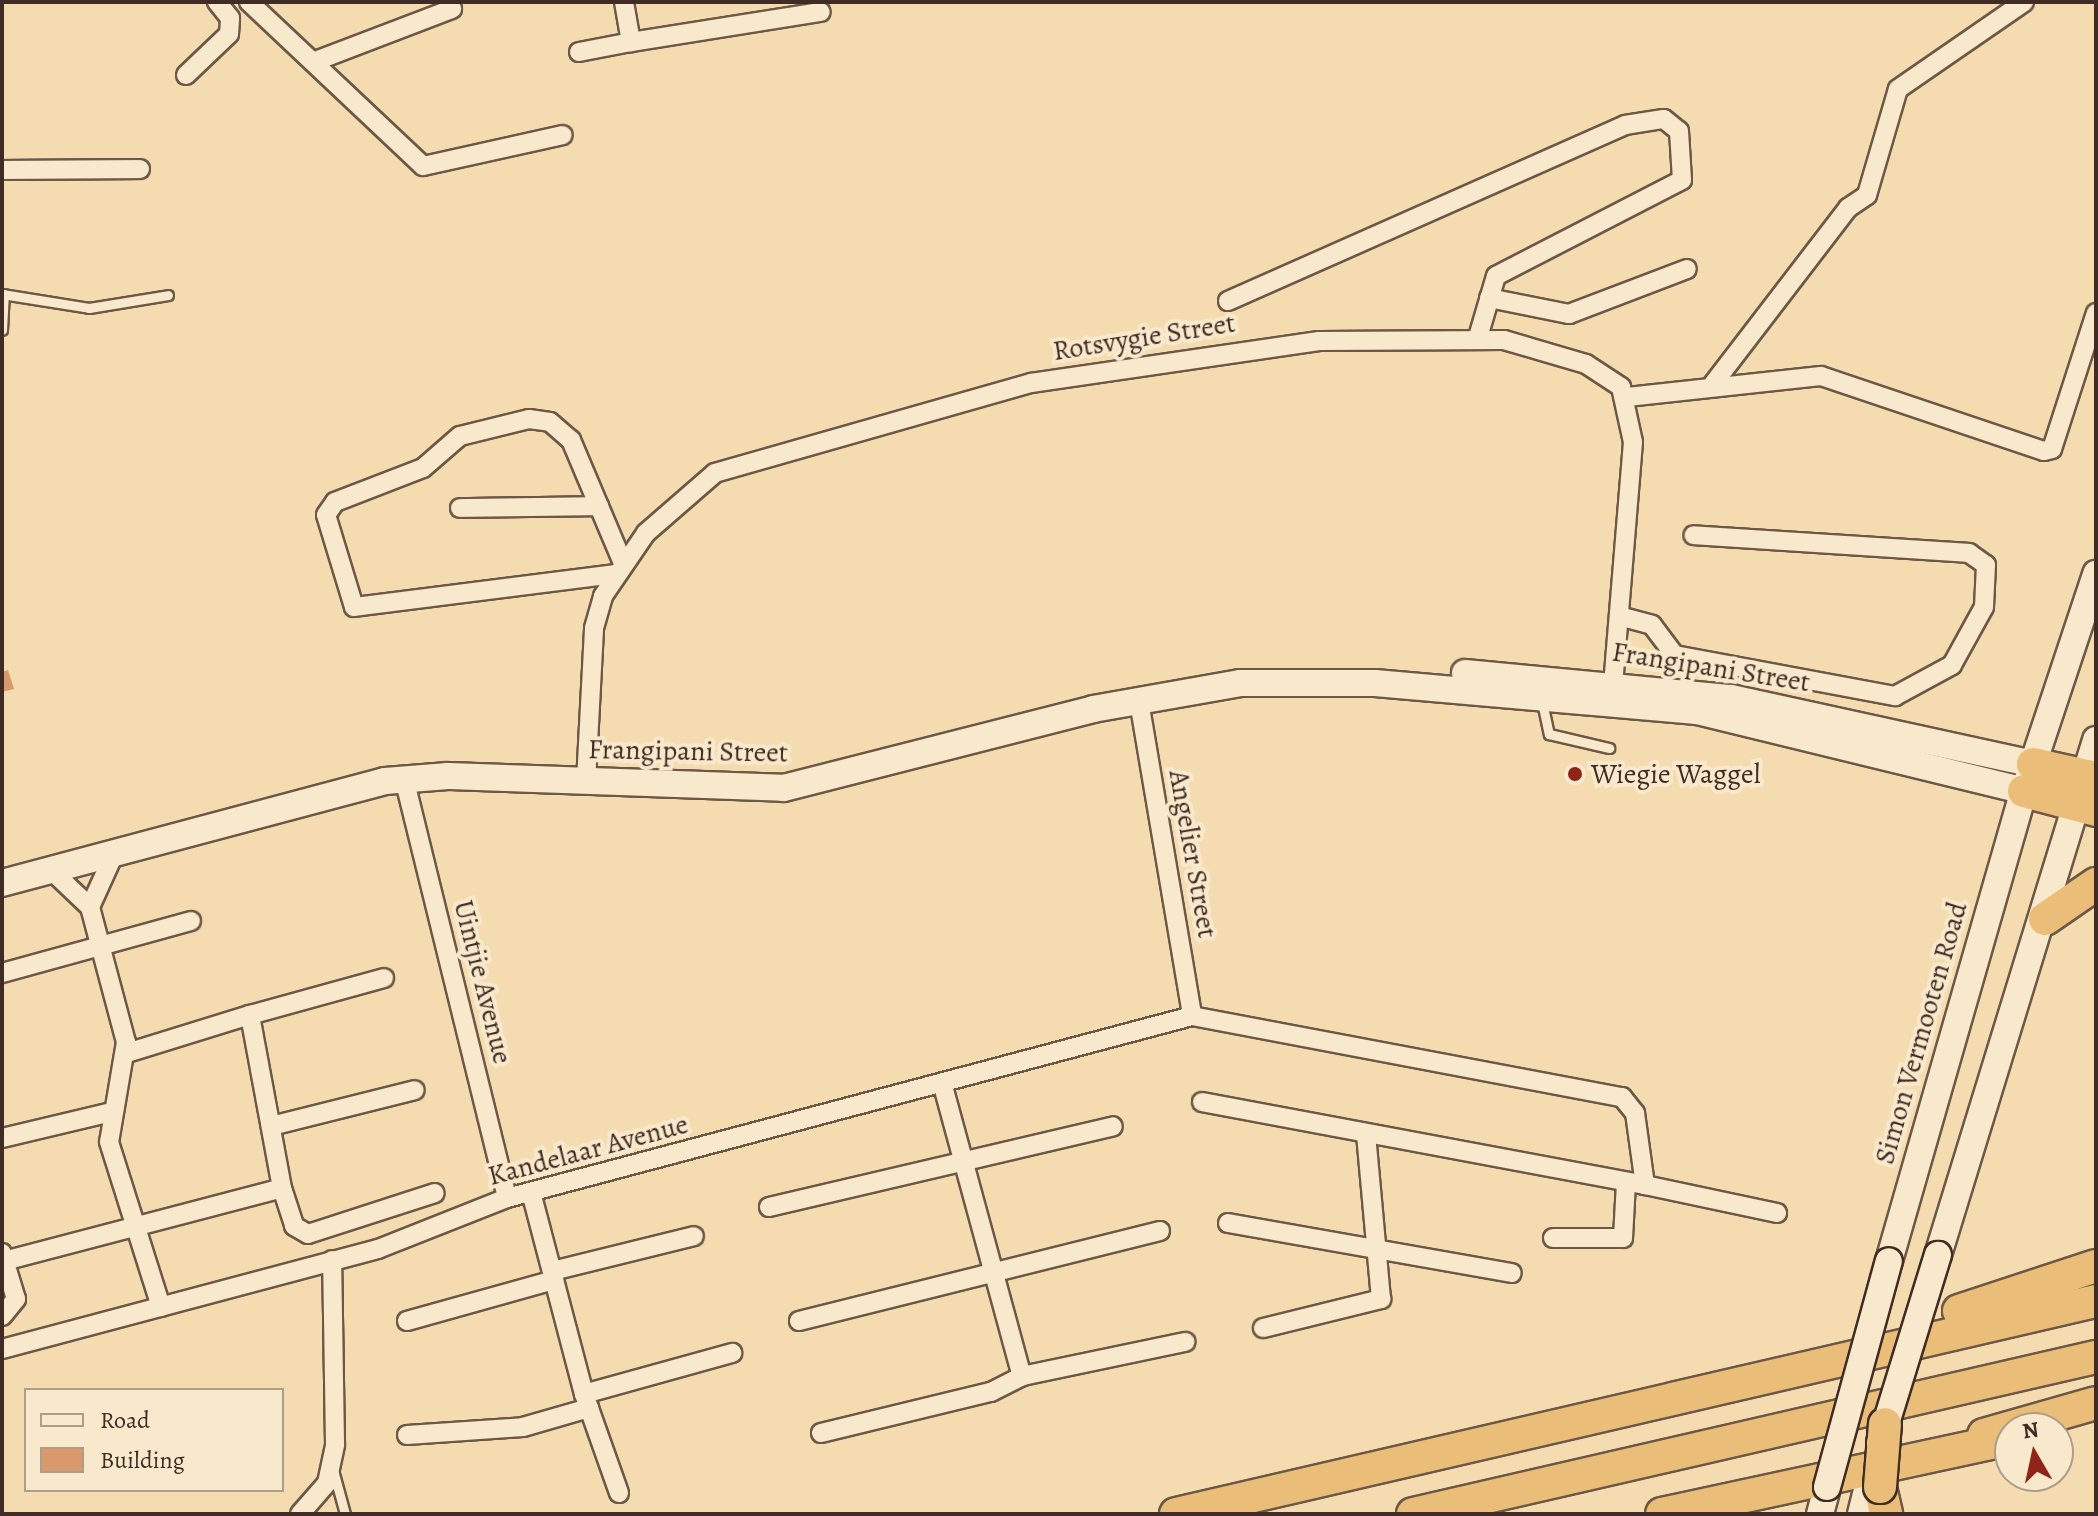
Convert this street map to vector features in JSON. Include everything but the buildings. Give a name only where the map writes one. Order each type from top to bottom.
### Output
[{"type":"highway","points":[[2029,777],[2090,793]]},
{"type":"highway","points":[[2045,919],[2096,884]]},
{"type":"highway","points":[[1816,1360],[2096,1266]]},
{"type":"highway","points":[[1176,1514],[1816,1360],[2096,1301]]},
{"type":"highway","points":[[1413,1514],[2096,1357]]},
{"type":"highway","points":[[1902,1459],[2096,1403]]},
{"type":"highway","points":[[2074,1427],[2096,1423]]},
{"type":"highway","points":[[1879,1493],[1885,1424]]},
{"type":"highway","points":[[1662,1514],[1902,1459],[1994,1442]]},
{"type":"street","points":[[186,75],[229,34],[230,18],[217,2]]},
{"type":"street","points":[[249,2],[427,168],[563,135]]},
{"type":"street","points":[[624,2],[631,42]]},
{"type":"street","points":[[1713,384],[1848,208],[1867,195],[1898,89],[2024,2]]},
{"type":"street","points":[[313,62],[452,9]]},
{"type":"street","points":[[579,52],[821,12]]},
{"type":"street","points":[[1228,301],[1625,125],[1664,119],[1679,131],[1682,180],[1633,211],[1496,276],[1478,337]]},
{"type":"street","points":[[2,170],[140,169]]},
{"type":"street","points":[[1489,298],[1569,314],[1687,269]]},
{"type":"street","points":[[1613,691],[1633,442],[1627,397],[1713,384],[1832,377],[2044,451],[2052,449],[2096,313]]},
{"type":"street","name":"Rotsvygie Street","points":[[586,782],[594,628],[618,567],[672,508],[733,463],[1031,383],[1319,341],[1478,337],[1586,364],[1606,373],[1627,397]]},
{"type":"street","points":[[529,419],[550,422],[571,440],[599,506],[618,567],[354,607],[326,515],[335,502],[423,468],[460,436],[529,419]]},
{"type":"street","points":[[460,508],[599,506]]},
{"type":"street","points":[[1619,616],[1652,625],[1675,655],[1895,696],[1952,665],[1984,607],[1986,565],[1969,553],[1694,535]]},
{"type":"street","name":"Simon Vermooten Road","points":[[1820,1514],[1889,1261],[2029,777],[2096,574]]},
{"type":"street","name":"Frangipani Street","points":[[1375,683],[1456,673],[1613,691],[1731,698],[2029,777]]},
{"type":"street","name":"Frangipani Street","points":[[2,883],[404,778],[586,782],[737,790],[805,785],[1139,701],[1229,684],[1375,683],[1542,694],[1613,691]]},
{"type":"street","name":"Angelier Street","points":[[1139,701],[1192,1016]]},
{"type":"street","points":[[1885,1424],[2045,919],[2090,793],[2096,740]]},
{"type":"street","name":"Uintjie Avenue","points":[[404,778],[507,1198]]},
{"type":"street","points":[[90,907],[115,852]]},
{"type":"street","points":[[51,870],[90,907],[127,1053],[108,1113],[109,1142],[161,1307]]},
{"type":"street","points":[[2,973],[191,921]]},
{"type":"street","points":[[127,1053],[384,978]]},
{"type":"street","points":[[250,1015],[282,1188],[294,1226],[308,1234],[435,1193]]},
{"type":"street","points":[[1192,1016],[1622,1097],[1635,1113],[1635,1184],[1623,1238],[1553,1238]]},
{"type":"street","name":"Kandelaar Avenue","points":[[2,1349],[332,1260],[507,1198],[943,1086],[1192,1016]]},
{"type":"street","points":[[943,1086],[990,1271],[1022,1376]]},
{"type":"street","points":[[271,1126],[415,1090]]},
{"type":"street","points":[[1202,1102],[1777,1213]]},
{"type":"street","points":[[2,1138],[108,1113]]},
{"type":"street","points":[[769,1207],[960,1159],[1113,1126]]},
{"type":"street","points":[[1263,1328],[1378,1302],[1366,1135]]},
{"type":"street","points":[[2,1316],[16,1299],[3,1257],[282,1188]]},
{"type":"street","points":[[531,1192],[586,1401],[619,1493]]},
{"type":"street","points":[[1228,1223],[1373,1246],[1512,1273]]},
{"type":"street","points":[[799,1321],[1160,1231]]},
{"type":"street","points":[[407,1321],[694,1236]]},
{"type":"street","points":[[300,1514],[320,1496],[332,1467],[332,1260]]},
{"type":"street","points":[[821,1433],[991,1392],[1022,1376],[1185,1342]]},
{"type":"street","points":[[407,1435],[523,1427],[586,1401],[732,1353]]},
{"type":"street","points":[[1861,1514],[1879,1493]]},
{"type":"lane","points":[[2,330],[3,294],[89,308],[168,295]]},
{"type":"lane","points":[[1542,694],[1549,734],[1609,748]]},
{"type":"lane","points":[[332,1467],[345,1514]]},
{"type":"place","name":"Wiegie Waggel","points":[[1575,774]]}]
